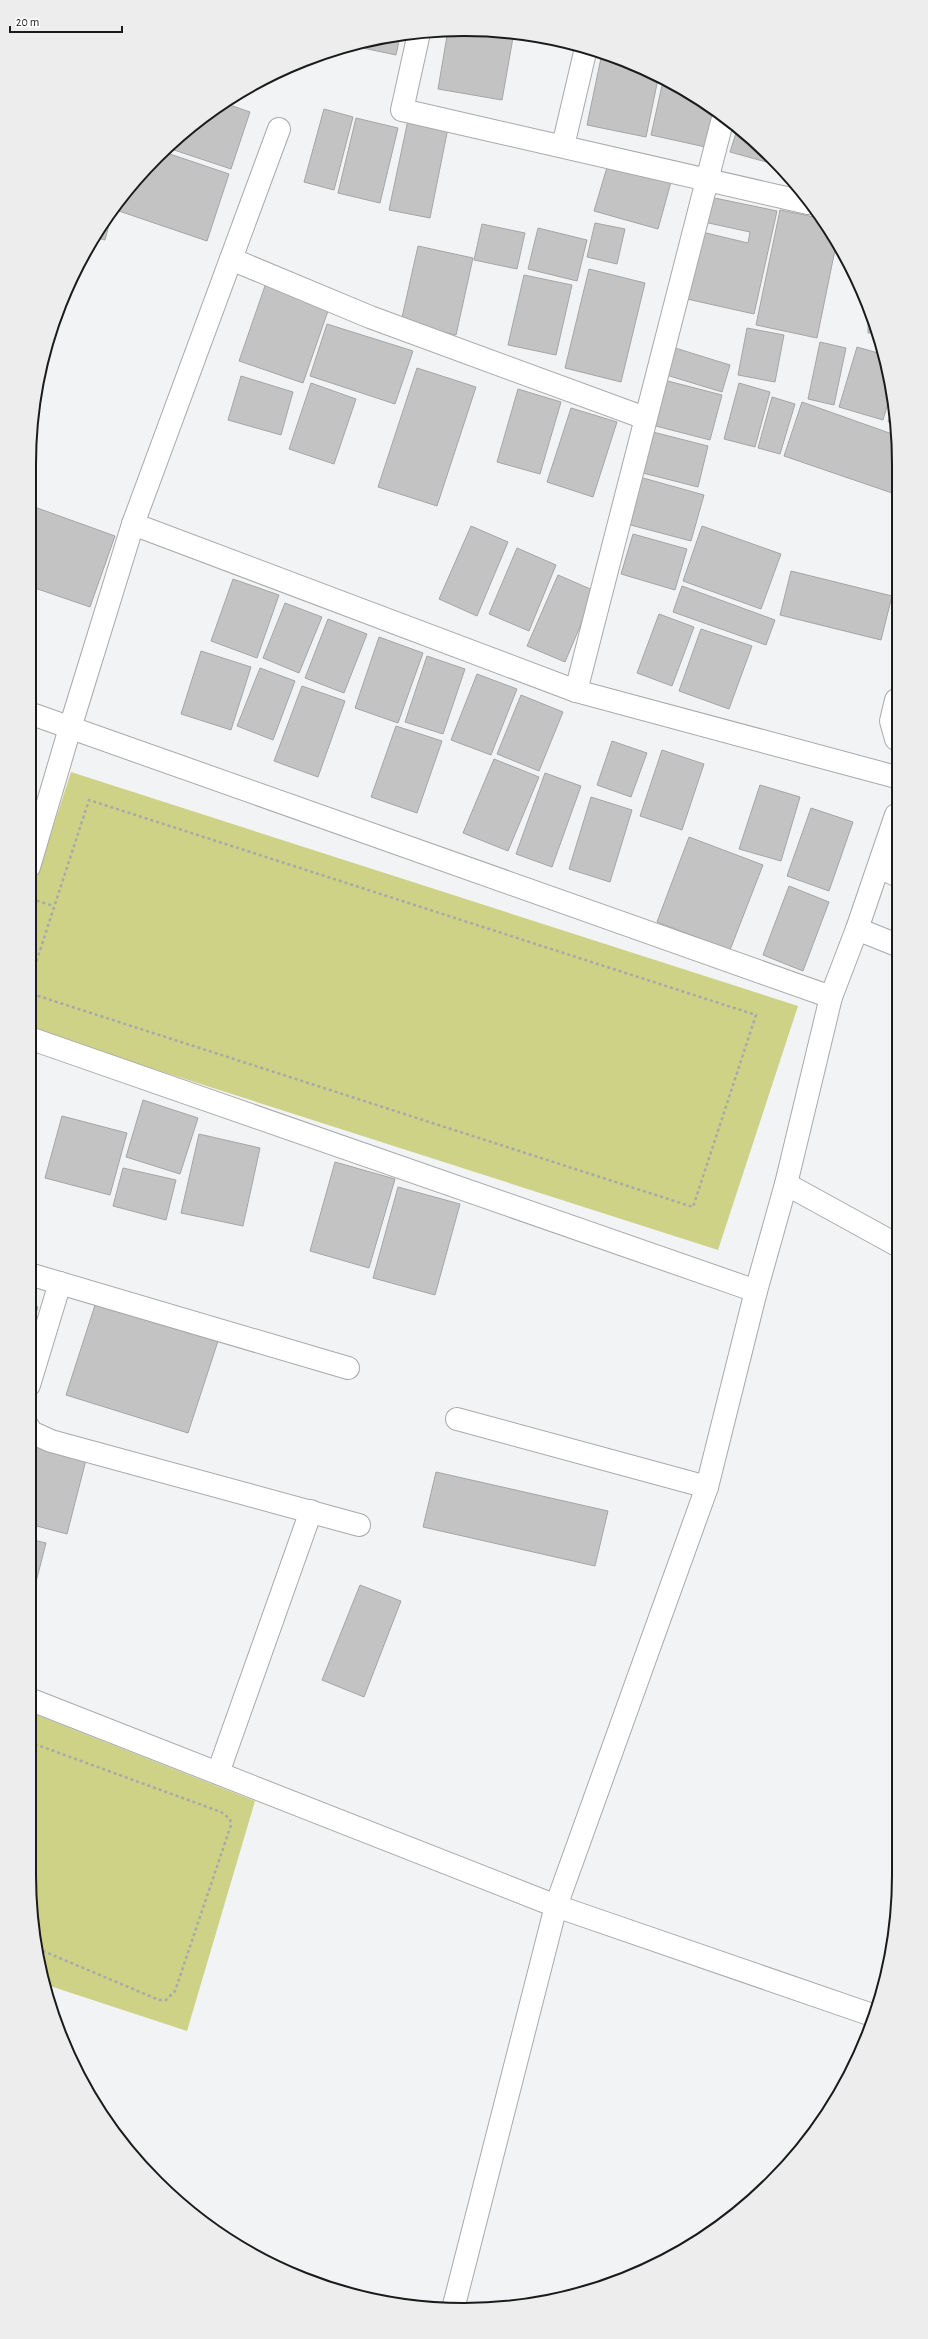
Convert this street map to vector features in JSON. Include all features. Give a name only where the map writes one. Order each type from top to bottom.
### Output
[{"type":"street","points":[[418,39],[402,110],[803,202]]},
{"type":"street","points":[[563,146],[585,54]]},
{"type":"street","points":[[576,690],[722,122]]},
{"type":"street","points":[[36,843],[133,524],[279,129]]},
{"type":"street","points":[[231,259],[370,317],[645,418]]},
{"type":"street","points":[[133,524],[576,690],[892,775]]},
{"type":"street","points":[[36,716],[831,997]]},
{"type":"street","points":[[455,2303],[556,1906],[707,1487],[756,1291],[786,1184],[831,997],[857,929],[888,871],[892,843]]},
{"type":"street","points":[[857,929],[892,943]]},
{"type":"street","points":[[36,1040],[756,1291]]},
{"type":"street","points":[[786,1184],[892,1242]]},
{"type":"street","points":[[36,1276],[348,1368]]},
{"type":"street","points":[[36,1362],[60,1283]]},
{"type":"street","points":[[457,1420],[707,1487]]},
{"type":"street","points":[[36,1434],[51,1440],[359,1525]]},
{"type":"street","points":[[218,1773],[311,1511]]},
{"type":"street","points":[[36,1702],[556,1906],[869,2014]]},
{"type":"path","points":[[36,962],[89,800],[756,1015],[693,1208],[36,995]]},
{"type":"path","points":[[36,900],[54,906]]},
{"type":"path","points":[[36,1745],[221,1812],[230,1819],[231,1825],[175,1991],[166,2000],[159,2000],[43,1951]]},
{"type":"green space","points":[[71,772],[798,1006],[718,1250],[36,1031],[36,880]]},
{"type":"green space","points":[[36,1715],[255,1801],[187,2031],[51,1986],[44,1958],[37,1903]]},
{"type":"building","points":[[447,37],[492,37],[513,39],[502,100],[438,89]]},
{"type":"building","points":[[399,41],[396,55],[364,48]]},
{"type":"building","points":[[601,59],[657,82],[646,137],[587,125]]},
{"type":"building","points":[[662,85],[678,93],[717,118],[710,148],[651,135]]},
{"type":"building","points":[[230,105],[250,112],[231,169],[173,150],[203,124]]},
{"type":"building","points":[[324,109],[353,117],[334,190],[304,182]]},
{"type":"building","points":[[356,118],[398,128],[380,203],[338,193]]},
{"type":"building","points":[[408,120],[448,128],[430,218],[389,210]]},
{"type":"building","points":[[736,133],[768,163],[730,152]]},
{"type":"building","points":[[169,154],[229,174],[207,241],[119,211],[142,182]]},
{"type":"building","points":[[608,164],[671,182],[658,229],[594,211]]},
{"type":"building","points":[[710,197],[777,211],[754,314],[687,299],[702,232],[748,243],[750,232],[704,222]]},
{"type":"building","points":[[780,210],[814,217],[835,250],[817,338],[756,325]]},
{"type":"building","points":[[595,223],[625,229],[617,264],[587,257]]},
{"type":"building","points":[[482,224],[525,233],[517,269],[474,260]]},
{"type":"building","points":[[109,225],[105,240],[100,239]]},
{"type":"building","points":[[538,228],[587,240],[577,281],[528,269]]},
{"type":"building","points":[[418,246],[473,258],[456,335],[401,322]]},
{"type":"building","points":[[589,269],[645,283],[621,382],[565,368]]},
{"type":"building","points":[[524,275],[572,285],[556,355],[508,345]]},
{"type":"building","points":[[266,283],[330,305],[303,383],[239,361]]},
{"type":"building","points":[[868,323],[871,333],[868,333]]},
{"type":"building","points":[[327,324],[413,351],[395,404],[310,376]]},
{"type":"building","points":[[747,328],[784,335],[775,382],[738,375]]},
{"type":"building","points":[[820,342],[846,348],[834,405],[808,399]]},
{"type":"building","points":[[672,347],[730,365],[722,392],[663,374]]},
{"type":"building","points":[[857,347],[877,353],[884,381],[887,405],[883,420],[839,407]]},
{"type":"building","points":[[417,368],[476,387],[437,506],[378,487]]},
{"type":"building","points":[[241,376],[293,392],[281,435],[228,420]]},
{"type":"building","points":[[660,379],[722,395],[710,440],[648,424]]},
{"type":"building","points":[[311,383],[356,399],[334,464],[289,449]]},
{"type":"building","points":[[739,383],[770,392],[755,447],[724,439]]},
{"type":"building","points":[[518,389],[561,402],[540,474],[497,462]]},
{"type":"building","points":[[772,397],[795,404],[780,454],[758,448]]},
{"type":"building","points":[[802,402],[891,433],[892,493],[784,456]]},
{"type":"building","points":[[571,408],[617,422],[593,497],[547,482]]},
{"type":"building","points":[[649,431],[708,446],[698,487],[639,472]]},
{"type":"building","points":[[636,476],[704,495],[691,541],[623,523]]},
{"type":"building","points":[[36,508],[115,536],[90,607],[36,588]]},
{"type":"building","points":[[471,526],[508,542],[477,616],[439,599]]},
{"type":"building","points":[[702,526],[781,554],[761,609],[683,581]]},
{"type":"building","points":[[633,534],[687,549],[675,590],[621,574]]},
{"type":"building","points":[[517,548],[556,565],[529,631],[489,614]]},
{"type":"building","points":[[791,571],[892,596],[881,640],[780,615]]},
{"type":"building","points":[[558,575],[595,591],[565,662],[527,646]]},
{"type":"building","points":[[233,579],[279,595],[257,658],[211,641]]},
{"type":"building","points":[[682,586],[775,620],[766,645],[673,612]]},
{"type":"building","points":[[285,603],[322,617],[299,673],[263,658]]},
{"type":"building","points":[[659,614],[694,627],[672,686],[637,673]]},
{"type":"building","points":[[328,619],[367,634],[344,693],[305,678]]},
{"type":"building","points":[[701,629],[752,646],[729,709],[679,691]]},
{"type":"building","points":[[379,637],[423,653],[398,723],[355,708]]},
{"type":"building","points":[[201,651],[251,667],[231,730],[181,714]]},
{"type":"building","points":[[427,656],[465,669],[443,734],[405,722]]},
{"type":"building","points":[[260,668],[295,681],[273,740],[237,726]]},
{"type":"building","points":[[477,674],[517,689],[491,755],[451,740]]},
{"type":"building","points":[[302,686],[345,701],[318,777],[274,761]]},
{"type":"building","points":[[521,695],[563,712],[539,771],[497,754]]},
{"type":"building","points":[[396,726],[442,741],[417,813],[371,797]]},
{"type":"building","points":[[612,741],[647,753],[631,797],[597,785]]},
{"type":"building","points":[[662,750],[704,764],[682,830],[640,816]]},
{"type":"building","points":[[494,759],[539,777],[508,851],[463,833]]},
{"type":"building","points":[[545,773],[581,786],[552,867],[516,854]]},
{"type":"building","points":[[760,785],[800,797],[781,861],[739,849]]},
{"type":"building","points":[[591,797],[632,810],[610,882],[569,869]]},
{"type":"building","points":[[811,808],[853,822],[829,891],[787,876]]},
{"type":"building","points":[[689,837],[763,865],[730,950],[657,922]]},
{"type":"building","points":[[789,886],[829,902],[803,971],[763,955]]},
{"type":"building","points":[[143,1100],[198,1118],[180,1174],[126,1157]]},
{"type":"building","points":[[62,1116],[127,1133],[110,1195],[45,1178]]},
{"type":"building","points":[[199,1134],[260,1148],[243,1226],[181,1213]]},
{"type":"building","points":[[335,1162],[395,1179],[369,1268],[310,1251]]},
{"type":"building","points":[[123,1168],[176,1180],[166,1220],[113,1206]]},
{"type":"building","points":[[398,1187],[460,1204],[435,1295],[373,1278]]},
{"type":"building","points":[[96,1302],[218,1341],[188,1433],[66,1395]]},
{"type":"building","points":[[36,1443],[87,1456],[67,1534],[36,1526]]},
{"type":"building","points":[[436,1472],[608,1511],[595,1566],[423,1527]]},
{"type":"building","points":[[36,1541],[46,1543],[36,1582]]},
{"type":"building","points":[[360,1585],[401,1601],[364,1697],[322,1680]]}]
